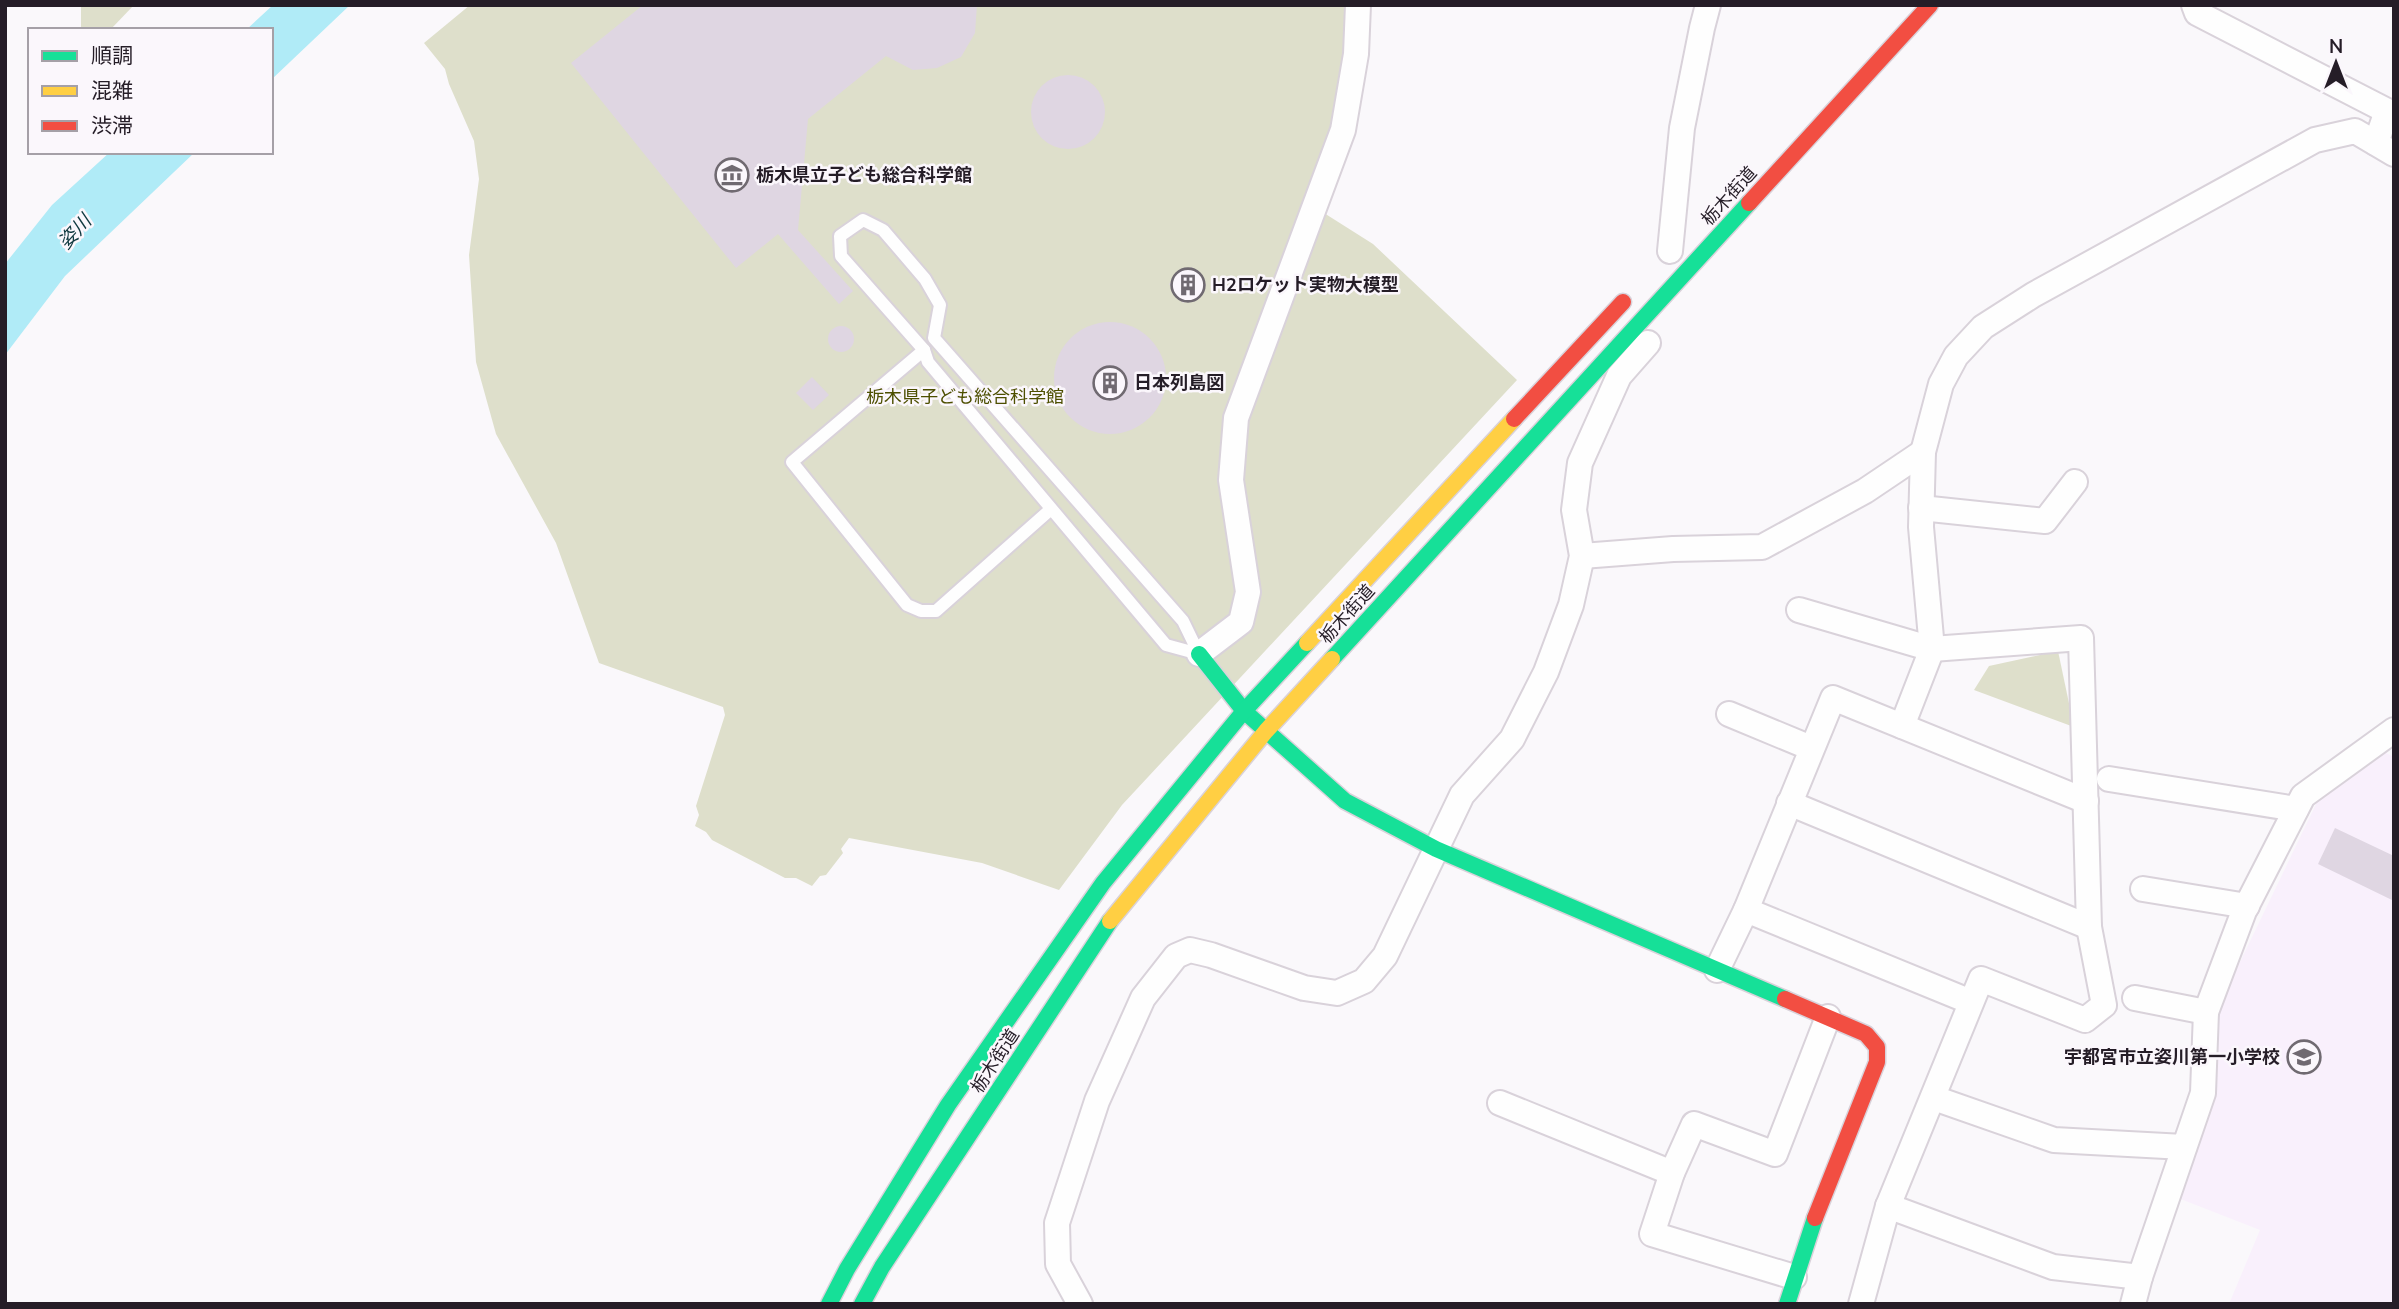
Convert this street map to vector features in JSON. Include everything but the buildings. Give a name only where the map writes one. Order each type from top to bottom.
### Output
[{"type":"main road","name":"栃木街道","points":[[862,1304],[882,1267],[1116,912],[1266,731],[1930,5]]},
{"type":"main road","name":"栃木街道","points":[[1665,256],[1688,230]]},
{"type":"main road","name":"栃木街道","points":[[829,1304],[847,1269],[940,1116],[1103,883],[1244,711],[1632,292]]},
{"type":"main road","points":[[1199,654],[1244,711],[1345,801],[1436,849],[1867,1034],[1877,1047],[1877,1062],[1821,1198],[1787,1304]]},
{"type":"street","points":[[1199,654],[1241,622],[1248,592],[1231,480],[1236,418],[1343,130],[1356,54],[1358,5]]},
{"type":"street","points":[[1665,256],[1682,128],[1709,5]]},
{"type":"street","points":[[1902,726],[1932,649],[1921,527],[1923,452],[1941,384],[1956,356],[1983,327],[2045,289],[2315,140],[2355,131],[2385,149],[2387,111],[2197,13],[2194,5]]},
{"type":"street","points":[[1080,1304],[1058,1264],[1057,1223],[1097,1101],[1143,999],[1177,956],[1190,950],[1304,988],[1337,993],[1364,981],[1385,956],[1462,795],[1513,739],[1546,672],[1571,605],[1582,556],[1574,510],[1580,463],[1619,376],[1648,343]]},
{"type":"street","points":[[1582,556],[1672,549],[1762,547],[1865,491],[1923,452]]},
{"type":"street","points":[[1921,508],[2045,521],[2075,482]]},
{"type":"street","points":[[1799,610],[1932,649],[2081,638],[2089,927],[2104,1005],[2085,1020],[1980,979],[1888,1206],[1861,1304]]},
{"type":"street","points":[[1717,970],[1746,910],[1833,698],[2087,801]]},
{"type":"street","points":[[1729,714],[1811,748]]},
{"type":"street","points":[[2133,1304],[2203,1093],[2206,1012],[2246,906],[2303,796],[2392,734]]},
{"type":"street","points":[[2109,779],[2296,809]]},
{"type":"street","points":[[1788,803],[2089,927]]},
{"type":"street","points":[[2143,889],[2246,906]]},
{"type":"street","points":[[1746,910],[1971,1002]]},
{"type":"street","points":[[2135,999],[2206,1012]]},
{"type":"street","points":[[1794,1277],[1651,1234],[1672,1173],[1694,1124],[1774,1154],[1828,1017]]},
{"type":"street","points":[[1934,1098],[2054,1140],[2184,1147]]},
{"type":"street","points":[[1500,1103],[1672,1173]]},
{"type":"street","points":[[1888,1206],[2053,1267],[2140,1277]]},
{"type":"lane","points":[[863,220],[883,230],[925,279],[940,305],[934,338],[1183,621],[1199,654],[1166,645],[928,362],[924,350],[841,257],[839,236],[863,220]]},
{"type":"lane","points":[[924,350],[792,462],[906,605],[921,611],[936,611],[1051,509]]},
{"type":"shaded area","name":"宇都宮市立姿川第一小学校","points":[[2376,748],[2394,757],[2394,1304],[2229,1304],[2260,1230],[2178,1198],[2215,1100],[2215,1014],[2319,798]]},
{"type":"green space","points":[[81,5],[134,5],[112,28],[81,28]]},
{"type":"green space","name":"栃木県子ども総合科学館","points":[[470,5],[1348,5],[1345,55],[1331,128],[1305,201],[1373,244],[1517,380],[1122,805],[1059,890],[982,863],[849,838],[841,849],[843,853],[826,875],[820,876],[812,886],[796,878],[785,878],[712,840],[706,832],[695,826],[699,815],[696,806],[725,715],[723,707],[599,663],[556,543],[496,434],[476,362],[469,255],[479,179],[474,141],[445,69],[424,43]]},
{"type":"green space","points":[[2058,651],[2074,727],[1974,690],[1989,666]]},
{"type":"water","points":[[273,5],[350,5],[273,78],[273,28],[248,28]]},
{"type":"water","name":"姿川","points":[[108,154],[193,154],[65,276],[5,355],[5,264],[52,205]]},
{"type":"traffic: fast","points":[[1332,659],[1749,203]]},
{"type":"traffic: fast","points":[[829,1304],[847,1269],[948,1105],[1103,883],[1244,711],[1307,643]]},
{"type":"traffic: fast","points":[[1199,654],[1244,711],[1345,801],[1436,849],[1785,999]]},
{"type":"traffic: fast","points":[[862,1304],[882,1267],[1110,921]]},
{"type":"traffic: fast","points":[[1787,1304],[1815,1218]]},
{"type":"traffic: slow","points":[[1307,643],[1514,419]]},
{"type":"traffic: slow","points":[[1110,921],[1266,731],[1332,659]]},
{"type":"traffic: jam","points":[[1749,203],[1930,5]]},
{"type":"traffic: jam","points":[[1514,419],[1623,302]]},
{"type":"traffic: jam","points":[[1785,999],[1866,1034],[1877,1047],[1877,1062],[1815,1218]]},
{"type":"place","name":"栃木県立子ども総合科学館","points":[[732,175]]},
{"type":"place","name":"H2ロケット実物大模型","points":[[1188,285]]},
{"type":"place","name":"日本列島図","points":[[1110,383]]},
{"type":"place","name":"宇都宮市立姿川第一小学校","points":[[2304,1057]]}]
